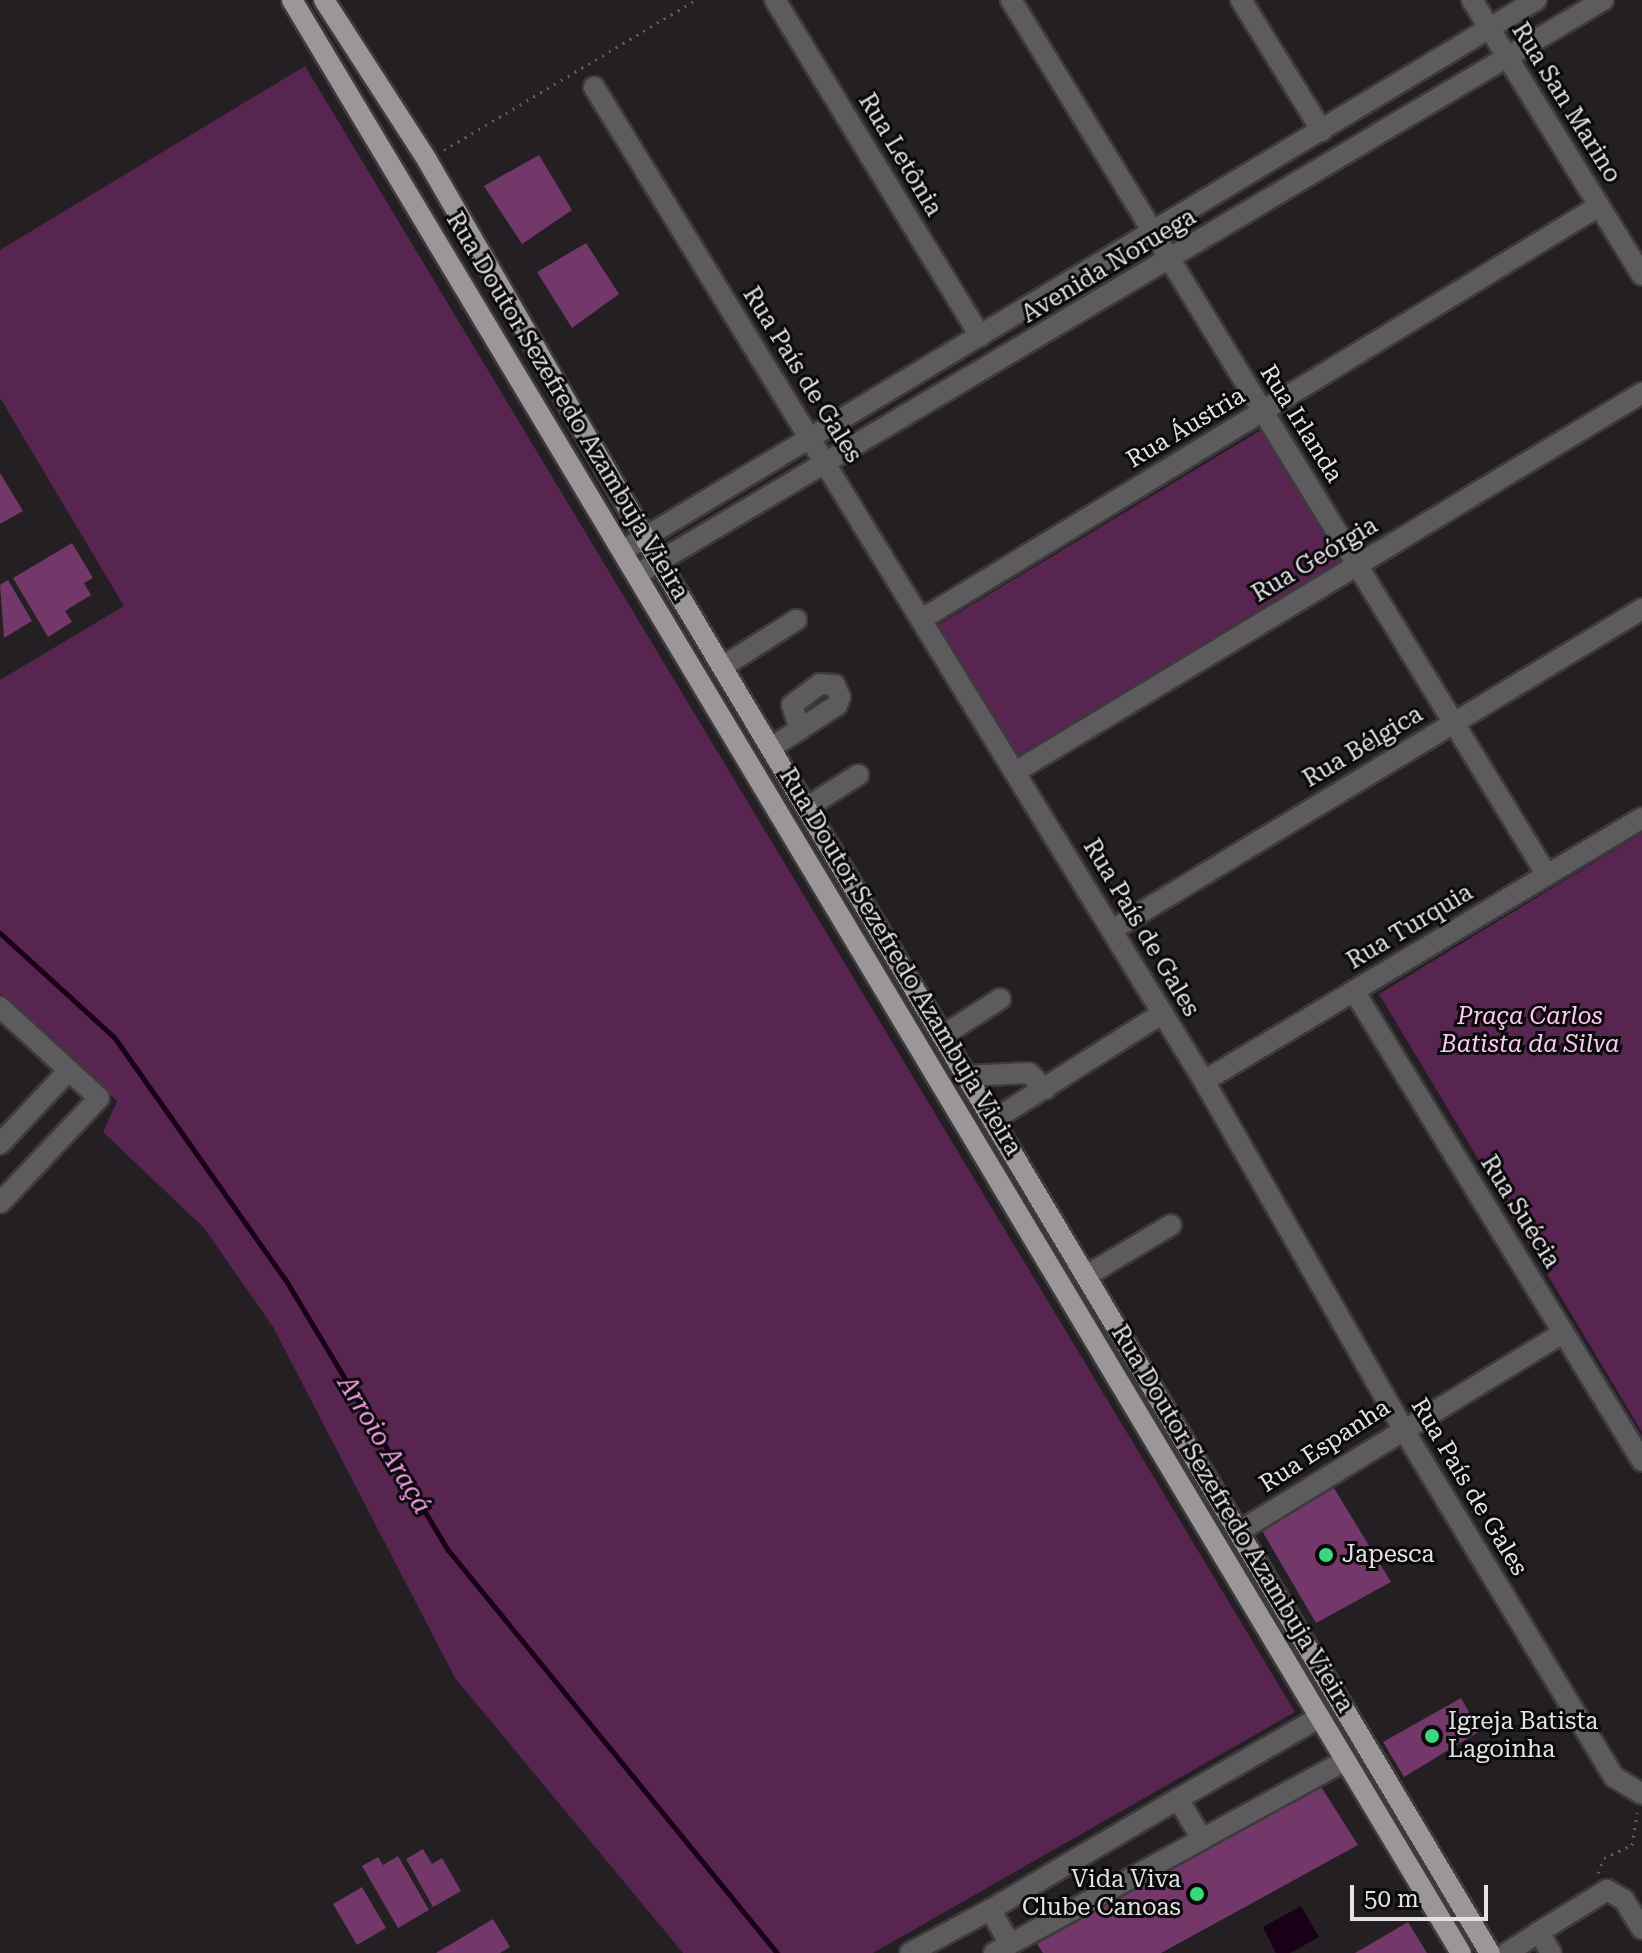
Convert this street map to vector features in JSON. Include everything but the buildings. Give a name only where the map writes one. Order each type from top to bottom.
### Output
[{"type":"main road","name":"Rua Doutor Sezefredo Azambuja Vieira","points":[[292,0],[1461,1953]]},
{"type":"main road","name":"Rua Doutor Sezefredo Azambuja Vieira","points":[[324,0],[427,160],[645,538],[1490,1953]]},
{"type":"street","name":"Rua Letônia","points":[[775,0],[980,336]]},
{"type":"street","name":"Rua Irlanda","points":[[1011,0],[1547,875]]},
{"type":"street","points":[[1241,0],[1322,131]]},
{"type":"street","name":"Rua San Marino","points":[[1472,0],[1642,275]]},
{"type":"street","name":"Avenida Noruega","points":[[624,550],[1536,0]]},
{"type":"street","name":"Avenida Noruega","points":[[638,574],[1509,60],[1603,0]]},
{"type":"street","name":"Rua País de Gales","points":[[594,87],[1163,1013],[1402,1427],[1614,1777],[1641,1794]]},
{"type":"street","name":"Rua Áustria","points":[[922,619],[1599,206]]},
{"type":"street","name":"Rua Geórgia","points":[[1015,772],[1642,393]]},
{"type":"street","name":"Rua Bélgica","points":[[1112,930],[1642,609]]},
{"type":"street","points":[[722,667],[796,620]]},
{"type":"street","points":[[770,748],[800,729]]},
{"type":"street","points":[[806,808],[858,775]]},
{"type":"street","name":"Rua Turquia","points":[[1204,1081],[1642,818]]},
{"type":"street","name":"Rua Suécia","points":[[1354,991],[1642,1461]]},
{"type":"street","points":[[942,1036],[1000,999]]},
{"type":"street","points":[[0,1007],[99,1098],[0,1203]]},
{"type":"street","points":[[992,1121],[1163,1013]]},
{"type":"street","points":[[0,1144],[69,1070]]},
{"type":"street","points":[[966,1076],[1029,1073],[1045,1089]]},
{"type":"street","points":[[1086,1276],[1171,1225]]},
{"type":"street","name":"Rua Espanha","points":[[1238,1532],[1402,1427],[1563,1333]]},
{"type":"street","points":[[910,1953],[990,1910],[1320,1717]]},
{"type":"street","points":[[990,1910],[1002,1948],[1346,1760]]},
{"type":"street","points":[[1178,1799],[1202,1839]]},
{"type":"street","points":[[1507,1953],[1607,1890],[1624,1900],[1642,1929]]},
{"type":"street","points":[[1539,1932],[1551,1953]]},
{"type":"path","points":[[427,160],[696,0]]},
{"type":"path","points":[[1607,1890],[1595,1869],[1604,1858],[1632,1845],[1641,1794]]},
{"type":"green space","points":[[305,66],[1295,1712],[873,1953],[683,1953],[455,1678],[273,1327],[204,1228],[103,1132],[117,1101],[0,994],[0,680],[124,606],[0,398],[0,250]]},
{"type":"green space","points":[[1261,430],[1340,561],[1017,756],[938,625]]},
{"type":"green space","name":"Praça Carlos Batista da Silva","points":[[1642,833],[1642,1432],[1379,994]]},
{"type":"shaded area","points":[[1301,1906],[1319,1937],[1290,1953],[1276,1953],[1263,1927]]},
{"type":"waterway","name":"Arroio Araçá","points":[[0,933],[114,1037],[285,1279],[448,1550],[777,1953]]},
{"type":"place","name":"Japesca","points":[[1326,1555]]},
{"type":"place","name":"Igreja Batista Lagoinha","points":[[1432,1736]]},
{"type":"place","name":"Vida Viva Clube Canoas","points":[[1197,1894]]}]
